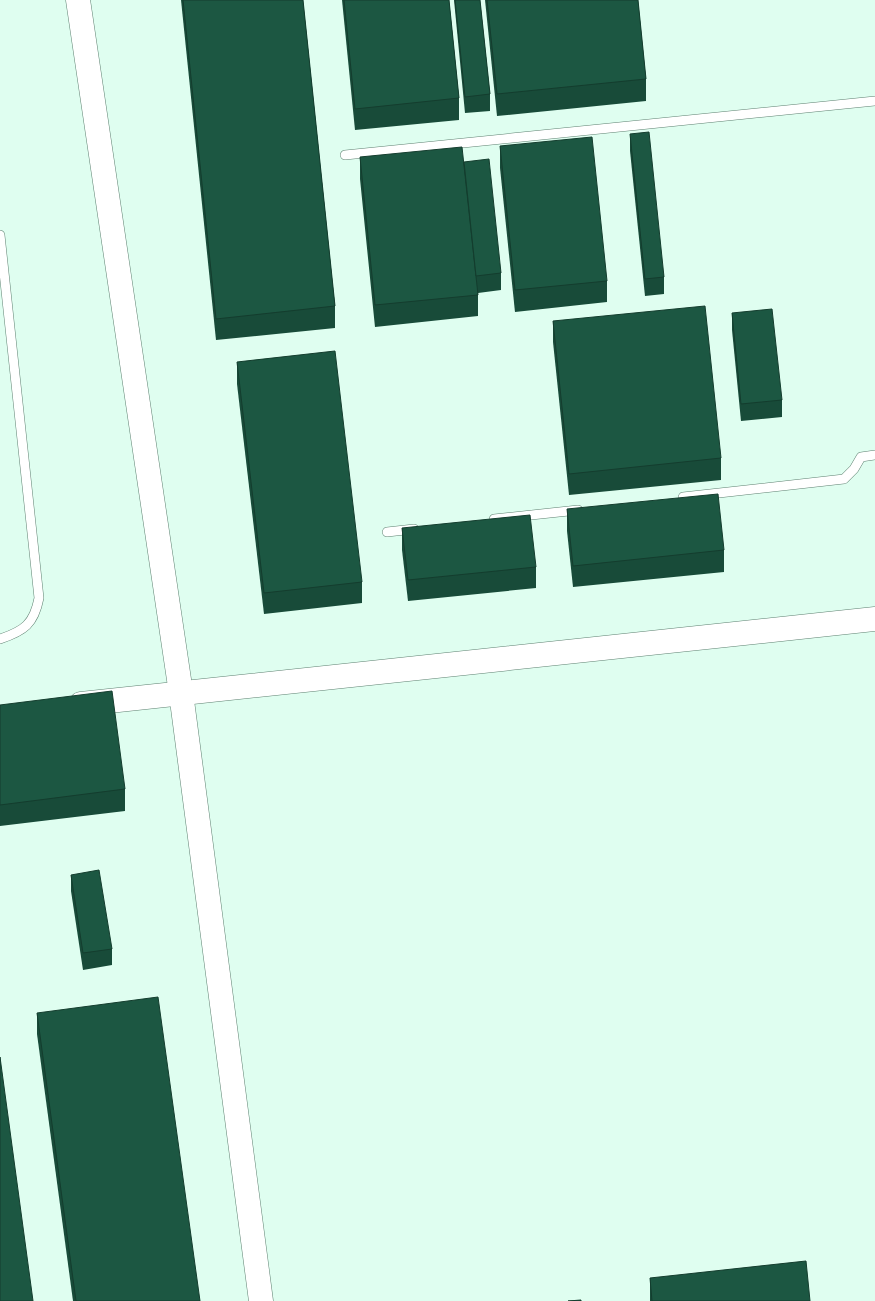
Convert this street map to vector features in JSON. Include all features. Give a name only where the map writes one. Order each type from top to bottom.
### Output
[{"type":"street","points":[[78,0],[180,693],[261,1301]]},
{"type":"street","points":[[57,706],[875,619]]},
{"type":"lane","points":[[344,155],[875,101]]},
{"type":"lane","points":[[0,235],[38,598],[36,616],[19,632],[0,639]]},
{"type":"lane","points":[[675,498],[844,479],[854,469],[861,457],[875,455]]},
{"type":"lane","points":[[486,520],[586,509]]},
{"type":"lane","points":[[387,532],[427,527]]},
{"type":"building","points":[[183,0],[303,0],[335,306],[216,319]]},
{"type":"building","points":[[344,0],[449,0],[459,98],[355,109]]},
{"type":"building","points":[[455,0],[480,0],[490,94],[465,97]]},
{"type":"building","points":[[487,0],[638,0],[646,79],[497,94]]},
{"type":"building","points":[[649,132],[664,277],[645,279],[630,134]]},
{"type":"building","points":[[592,137],[607,281],[515,290],[500,146]]},
{"type":"building","points":[[462,147],[478,295],[375,305],[360,157]]},
{"type":"building","points":[[489,159],[501,273],[476,276],[464,162]]},
{"type":"building","points":[[705,306],[721,458],[569,474],[553,321]]},
{"type":"building","points":[[772,309],[782,400],[741,404],[732,313]]},
{"type":"building","points":[[335,351],[362,582],[264,593],[237,362]]},
{"type":"building","points":[[718,494],[724,550],[573,566],[567,509]]},
{"type":"building","points":[[530,515],[536,567],[408,580],[402,528]]},
{"type":"building","points":[[112,691],[125,789],[0,805],[0,705]]},
{"type":"building","points":[[99,870],[112,949],[83,953],[71,875]]},
{"type":"building","points":[[158,997],[200,1301],[76,1301],[37,1013]]},
{"type":"building","points":[[0,1057],[33,1301],[0,1301]]},
{"type":"building","points":[[806,1261],[810,1301],[652,1301],[650,1278]]}]
